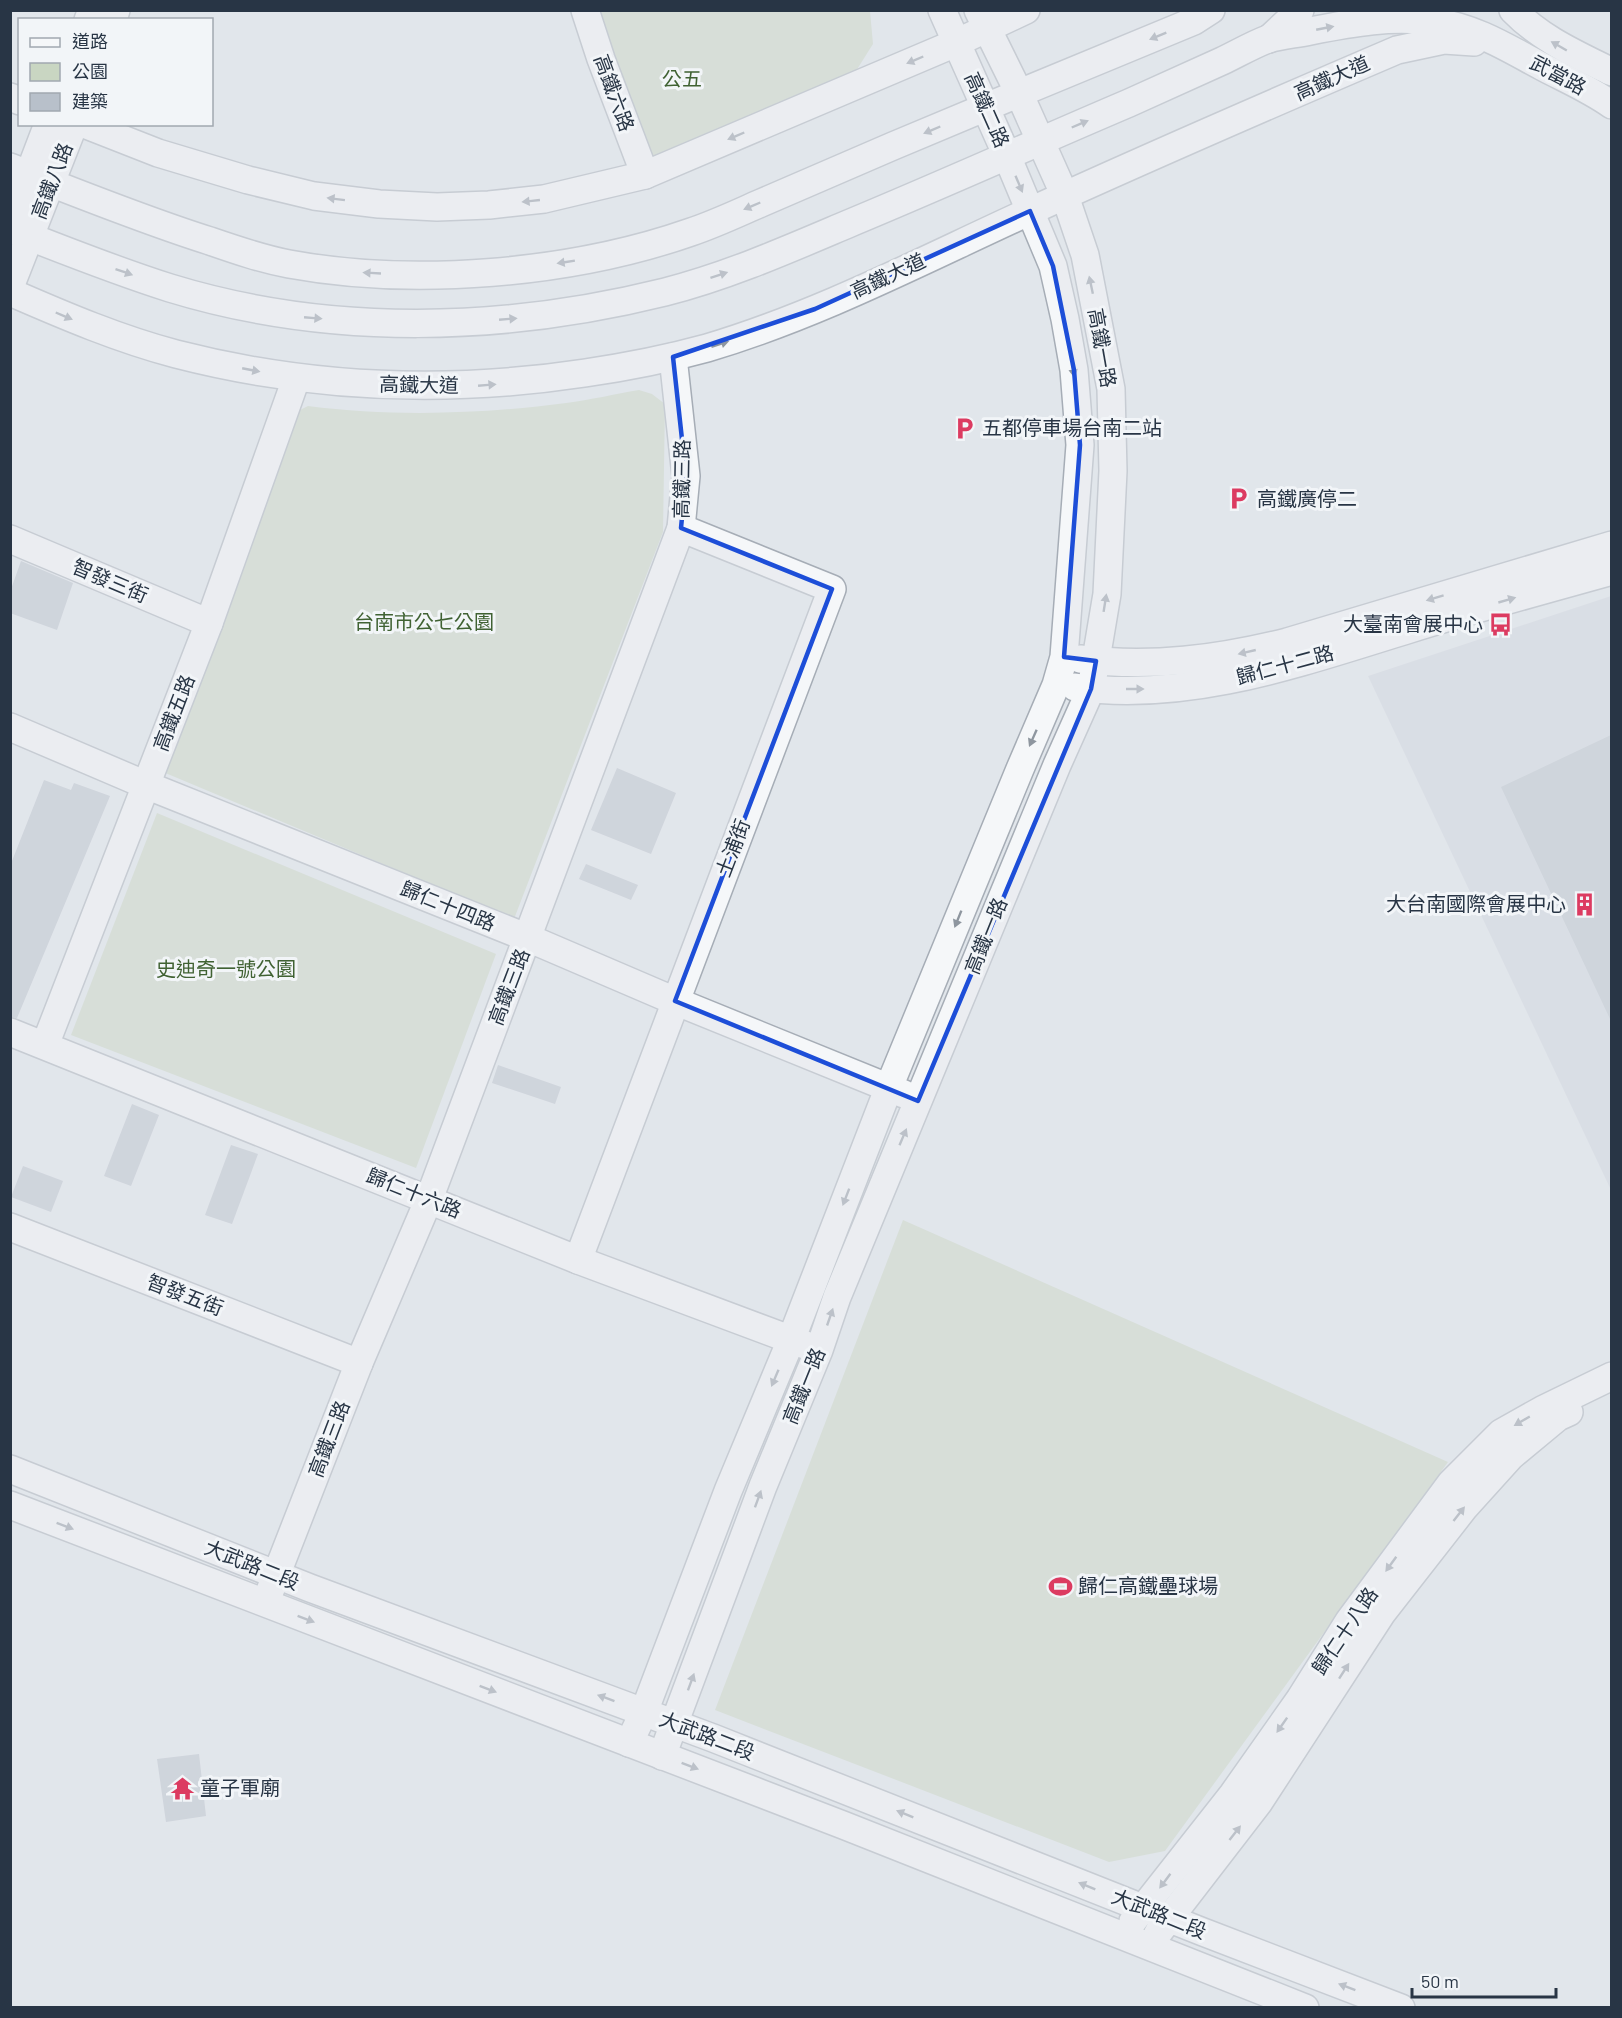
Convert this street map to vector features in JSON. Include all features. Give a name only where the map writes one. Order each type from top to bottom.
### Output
[{"type":"street","name":"高鐵六路","points":[[585,10],[645,175]]},
{"type":"street","name":"高鐵二路","points":[[942,10],[1030,211]]},
{"type":"street","points":[[89,126],[158,153],[248,180],[314,196],[380,204],[438,207],[544,199],[645,175],[956,42],[982,20],[1026,10]]},
{"type":"street","points":[[30,175],[177,231],[243,252],[288,263],[343,271],[447,275],[502,271],[574,261],[635,249],[693,232],[1194,21],[1211,10]]},
{"type":"street","name":"高鐵大道","points":[[1268,39],[1300,10]]},
{"type":"street","name":"武當路","points":[[1513,10],[1527,24],[1556,44],[1611,72]]},
{"type":"street","name":"高鐵大道","points":[[17,230],[101,264],[172,289],[238,305],[304,317],[414,324],[512,319],[562,312],[668,291],[783,252],[1179,81],[1268,39],[1381,19],[1434,21],[1471,30],[1504,45]]},
{"type":"street","name":"高鐵二路","points":[[982,20],[1019,93]]},
{"type":"street","name":"高鐵大道","points":[[10,292],[106,333],[165,351],[296,378],[413,387],[480,385],[548,379],[673,357],[736,338],[815,309],[1030,211],[1397,50],[1444,40],[1504,45]]},
{"type":"street","name":"武當路","points":[[1504,45],[1599,96],[1611,105]]},
{"type":"street","name":"高鐵一路","points":[[662,1756],[763,1486],[819,1350],[837,1297],[1056,765],[1091,690],[1107,594],[1113,471],[1111,389],[1085,255],[1065,196],[1019,93]]},
{"type":"street","name":"高鐵八路","points":[[10,287],[17,230],[30,175],[47,126]]},
{"type":"street","name":"高鐵八路","points":[[30,175],[72,126]]},
{"type":"street","name":"高鐵一路","points":[[629,1743],[644,1712],[728,1491],[791,1340],[889,1087],[1056,685],[1064,657],[1080,445],[1074,370],[1065,319],[1053,266],[1030,211]]},
{"type":"street","name":"高鐵三路","points":[[265,1603],[359,1363],[429,1199],[681,528],[686,476],[673,357]]},
{"type":"street","name":"高鐵五路","points":[[45,1045],[209,623],[296,378]]},
{"type":"street","name":"土浦街","points":[[578,1260],[832,589],[681,528]]},
{"type":"street","name":"智發三街","points":[[10,539],[209,623]]},
{"type":"street","name":"歸仁十二路","points":[[1064,657],[1149,663],[1191,661],[1238,654],[1287,642],[1611,545]]},
{"type":"street","name":"歸仁十二路","points":[[1056,685],[1091,690],[1153,690],[1197,686],[1248,677],[1611,571]]},
{"type":"street","name":"歸仁十四路","points":[[10,727],[146,785],[528,938],[918,1101]]},
{"type":"street","name":"歸仁十六路","points":[[10,1032],[578,1260],[819,1350]]},
{"type":"street","name":"智發五街","points":[[10,1227],[359,1363]]},
{"type":"street","name":"歸仁十八路","points":[[1148,1946],[1156,1914],[1233,1794],[1300,1699],[1349,1621],[1450,1483],[1501,1434],[1542,1410],[1611,1376]]},
{"type":"street","name":"歸仁十八路","points":[[1121,1935],[1156,1914],[1259,1802],[1382,1613],[1464,1508],[1511,1456],[1558,1417],[1611,1392]]},
{"type":"street","name":"大武路二段","points":[[10,1469],[276,1575],[644,1712],[1156,1914],[1401,2007]]},
{"type":"street","name":"大武路二段","points":[[10,1505],[629,1743],[1305,2007]]},
{"type":"highlighted area","points":[[1030,211],[1053,266],[1074,370],[1080,445],[1064,657],[1096,661],[1091,689],[918,1101],[675,1001],[832,589],[681,528],[686,476],[673,357],[815,309]]},
{"type":"shaded area","name":"大臺南會展中心","points":[[1611,596],[1611,1190],[1368,676]]},
{"type":"green space","name":"公五","points":[[586,11],[870,11],[873,44],[844,90],[641,170]]},
{"type":"green space","name":"台南市公七公園","points":[[639,390],[652,394],[665,404],[663,532],[514,919],[163,772],[300,410],[308,406],[372,412],[470,412],[566,403]]},
{"type":"green space","name":"史迪奇一號公園","points":[[157,813],[496,954],[416,1168],[71,1035]]},
{"type":"green space","name":"歸仁高鐵壘球場","points":[[903,1220],[1448,1462],[1165,1851],[1109,1862],[715,1710]]},
{"type":"building","points":[[21,561],[73,583],[57,630],[10,613],[10,592]]},
{"type":"building","name":"大台南國際會展中心","points":[[1611,735],[1611,1021],[1501,787]]},
{"type":"building","points":[[617,768],[676,793],[651,854],[591,830]]},
{"type":"building","points":[[44,780],[71,790],[74,783],[110,796],[17,1018],[10,1017],[10,866]]},
{"type":"building","points":[[586,864],[638,885],[631,900],[579,879]]},
{"type":"building","points":[[498,1065],[561,1087],[555,1104],[492,1083]]},
{"type":"building","points":[[132,1104],[159,1115],[131,1186],[104,1176]]},
{"type":"building","points":[[231,1145],[258,1154],[232,1224],[205,1215]]},
{"type":"building","points":[[23,1166],[63,1181],[51,1212],[11,1197]]},
{"type":"building","name":"童子軍廟","points":[[199,1754],[206,1816],[166,1822],[157,1759]]},
{"type":"place","name":"五都停車場台南二站","points":[[964,428]]},
{"type":"place","name":"高鐵廣停二","points":[[1239,499]]},
{"type":"place","name":"大臺南會展中心","points":[[1501,624]]},
{"type":"place","name":"大台南國際會展中心","points":[[1584,904]]},
{"type":"place","name":"歸仁高鐵壘球場","points":[[1060,1586]]},
{"type":"place","name":"童子軍廟","points":[[182,1788]]}]
